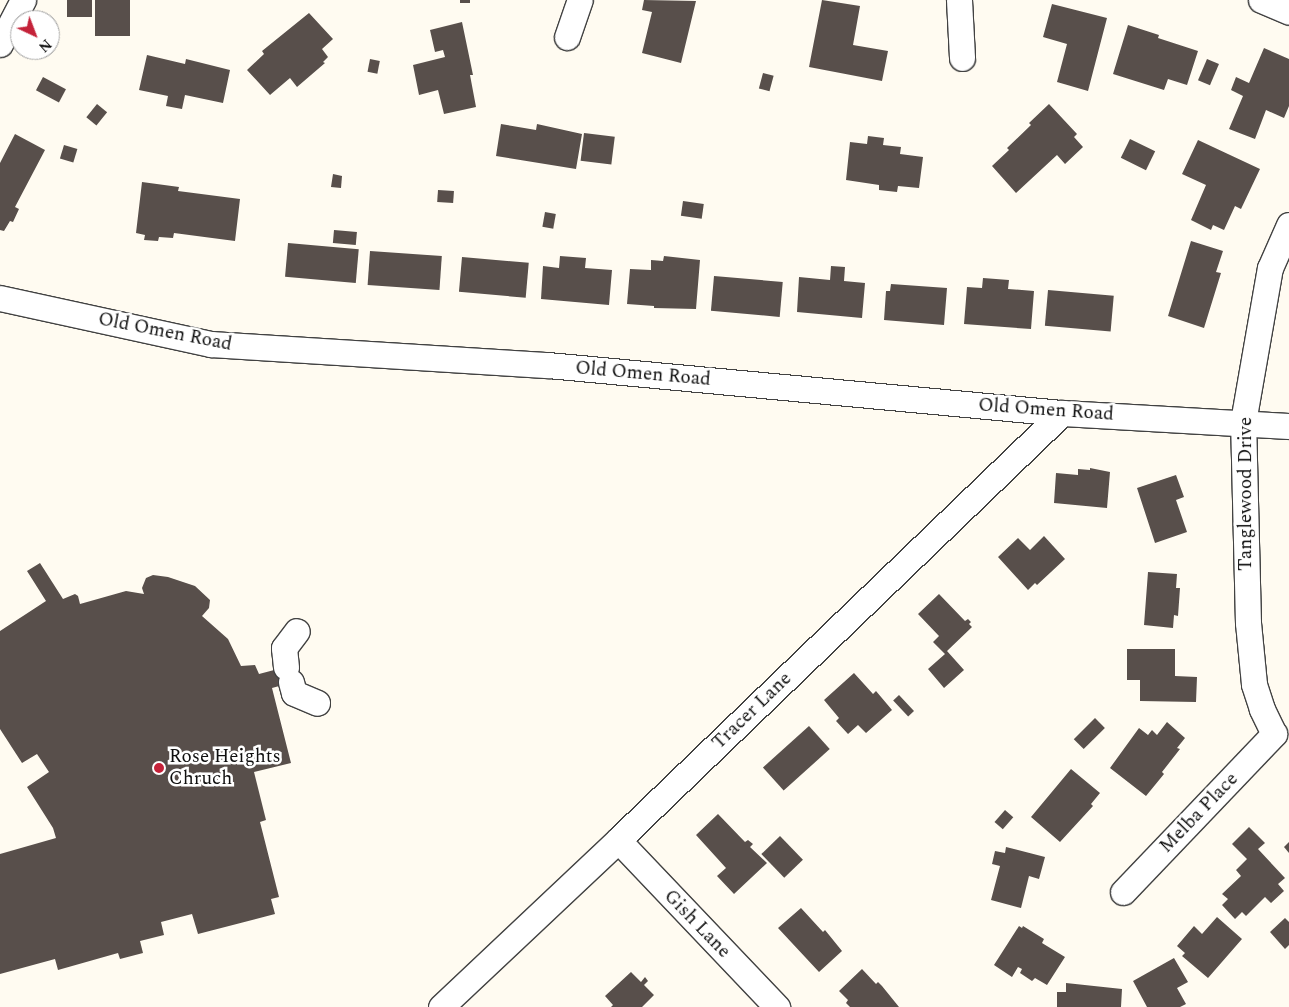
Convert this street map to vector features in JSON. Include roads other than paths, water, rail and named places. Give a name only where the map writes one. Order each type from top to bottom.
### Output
[{"type":"street","points":[[0,44],[23,0]]},
{"type":"street","points":[[566,37],[580,0]]},
{"type":"street","points":[[959,0],[962,58]]},
{"type":"street","points":[[1261,0],[1289,12]]},
{"type":"street","name":"Tanglewood Drive","points":[[1282,737],[1262,709],[1254,684],[1248,623],[1243,422],[1270,268],[1289,225]]},
{"type":"street","name":"Old Omen Road","points":[[0,298],[211,344],[548,365],[1062,413],[1289,426]]},
{"type":"street","name":"Tracer Lane","points":[[441,1007],[618,840],[1062,413]]},
{"type":"street","points":[[296,631],[284,648],[294,693],[317,703]]},
{"type":"street","name":"Melba Place","points":[[1123,892],[1282,737]]},
{"type":"street","name":"Gish Lane","points":[[618,840],[777,1007]]},
{"type":"place","name":"Rose Heights Chruch","points":[[159,768]]}]
